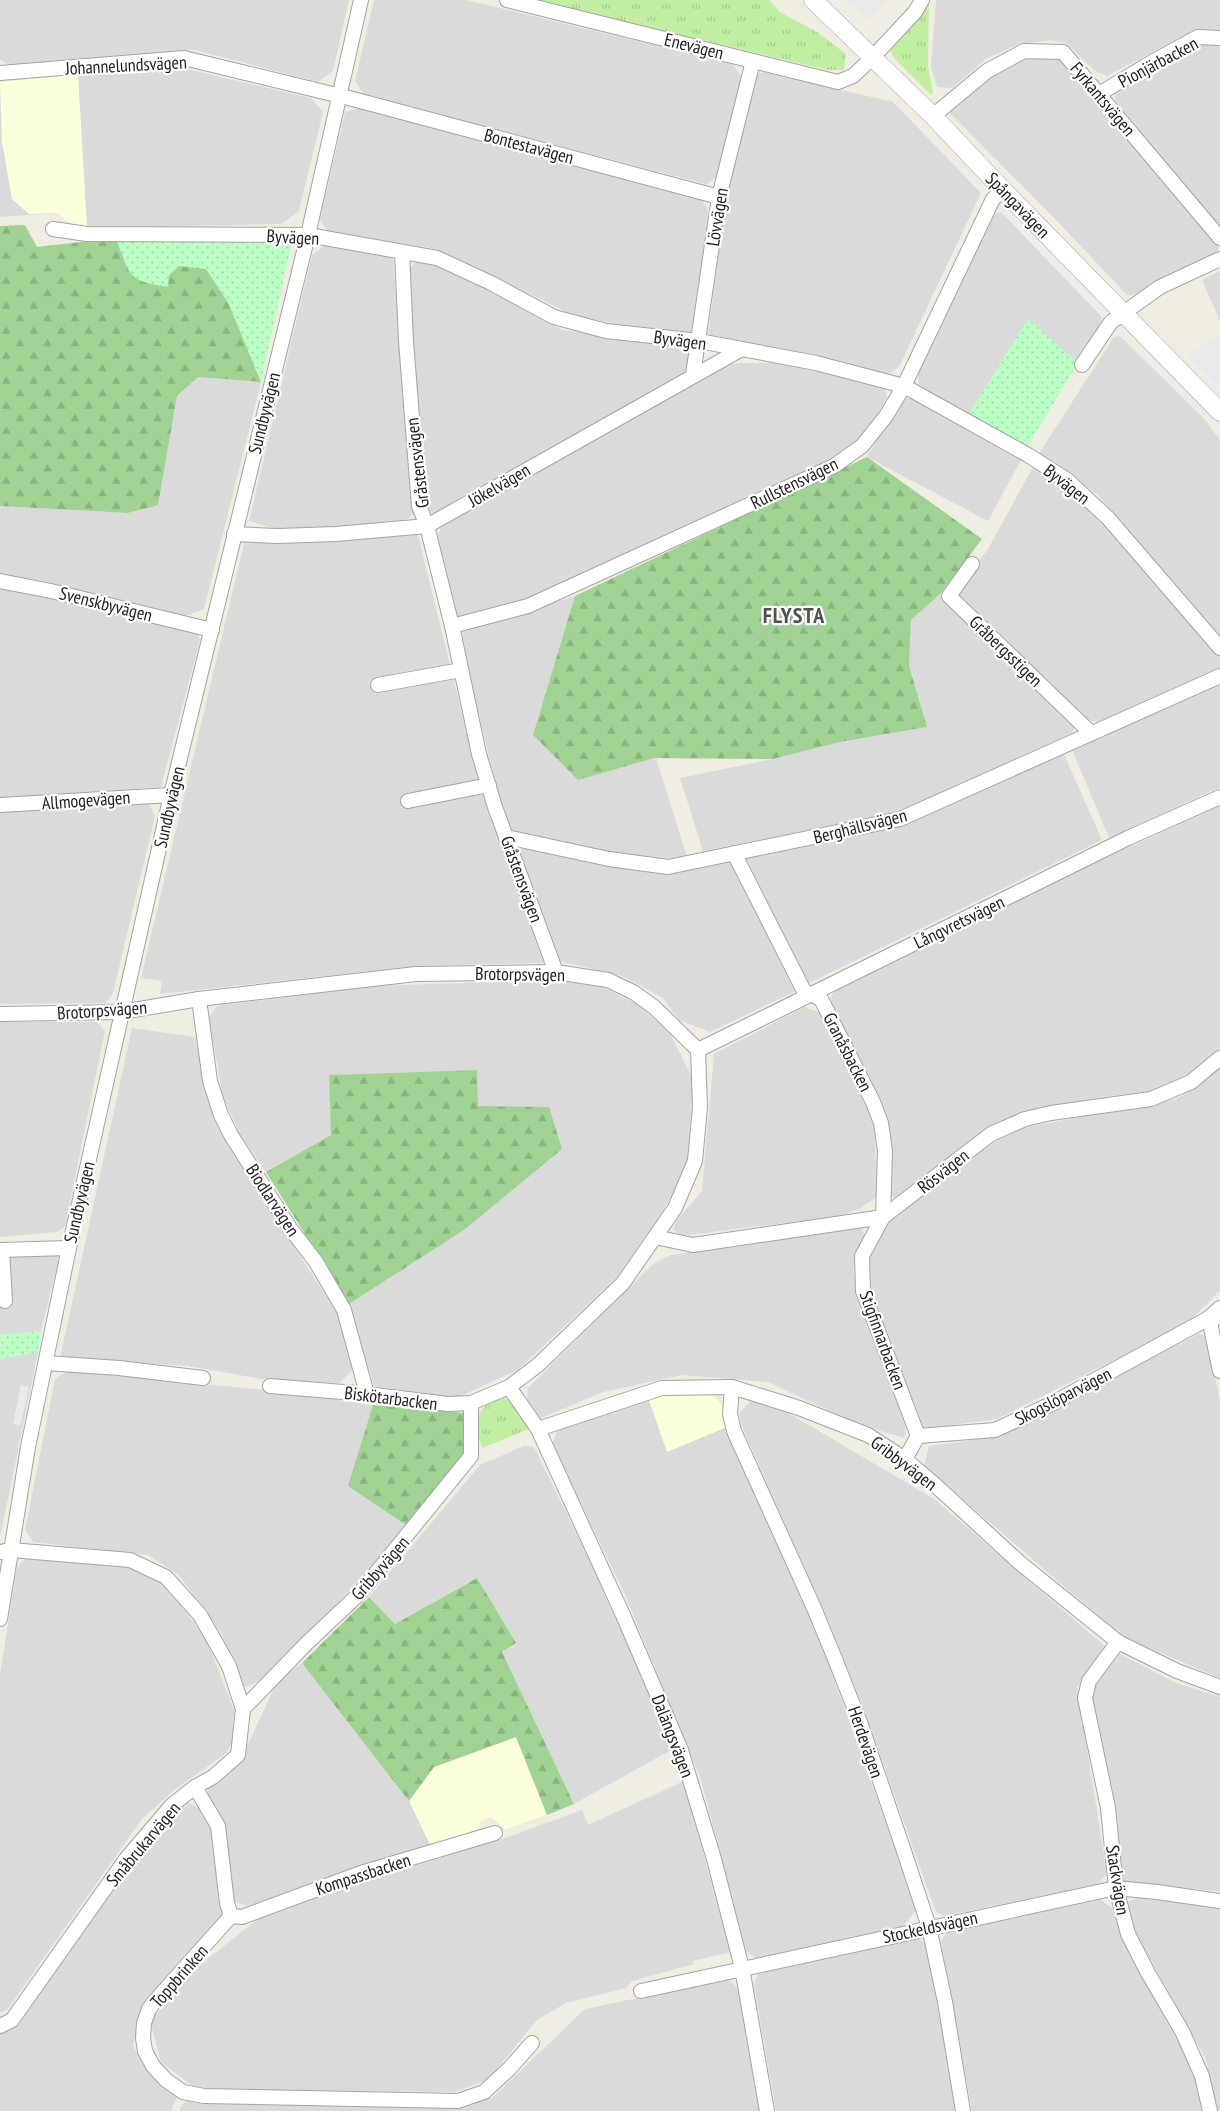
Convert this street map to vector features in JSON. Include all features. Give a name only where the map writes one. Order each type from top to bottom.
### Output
[{"type":"street","name":"Sundbyvägen","points":[[0,1619],[6,1551],[69,1248],[171,795],[308,235],[361,0]]},
{"type":"street","name":"Enevägen","points":[[507,0],[838,82],[853,76],[873,57],[915,12],[922,0]]},
{"type":"street","name":"Spångavägen","points":[[813,0],[933,116],[1220,412]]},
{"type":"street","name":"Pionjärbacken","points":[[1099,94],[1198,37],[1220,38]]},
{"type":"street","name":"Fyrkantsvägen","points":[[933,116],[987,71],[1024,51],[1063,52],[1220,238]]},
{"type":"street","name":"Johannelundsvägen","points":[[0,72],[184,58],[339,96]]},
{"type":"street","name":"Lövvägen","points":[[693,375],[719,197],[752,60]]},
{"type":"street","name":"Bontestavägen","points":[[339,96],[719,197]]},
{"type":"street","name":"Rullstensvägen","points":[[452,626],[528,606],[834,466],[862,446],[886,416],[904,386],[993,199],[1003,190]]},
{"type":"street","name":"Byvägen","points":[[53,229],[88,234],[308,235],[437,258],[491,283],[554,317],[606,331],[699,341],[816,363],[904,386],[1028,455],[1067,480],[1108,518],[1220,648]]},
{"type":"street","name":"Gråstensvägen","points":[[402,252],[406,341],[419,506],[427,526],[452,626],[479,754],[506,837],[556,972]]},
{"type":"street","points":[[1082,365],[1111,322],[1160,287],[1220,259]]},
{"type":"street","name":"Jökelvägen","points":[[234,534],[278,536],[336,534],[427,526],[740,350]]},
{"type":"street","name":"Gråbergsstigen","points":[[972,564],[949,596],[1091,733]]},
{"type":"street","name":"Svenskbyvägen","points":[[0,581],[51,591],[212,630]]},
{"type":"street","points":[[378,685],[461,670]]},
{"type":"street","name":"Berghällsvägen","points":[[506,837],[609,859],[668,866],[900,819],[1220,676]]},
{"type":"street","points":[[408,801],[489,785]]},
{"type":"street","name":"Allmogevägen","points":[[0,806],[171,795]]},
{"type":"street","name":"Långvretsvägen","points":[[698,1050],[1128,838],[1220,797]]},
{"type":"street","name":"Granåsbacken","points":[[734,852],[804,991],[821,999],[873,1102],[881,1123],[884,1151],[883,1217]]},
{"type":"street","name":"Brotorpsvägen","points":[[0,1014],[122,1012],[199,999],[416,974],[556,972],[608,980],[633,992],[654,1007],[698,1050]]},
{"type":"street","name":"Biodlarvägen","points":[[199,999],[210,1081],[221,1114],[231,1135],[290,1228],[316,1262],[344,1310],[367,1394]]},
{"type":"street","points":[[509,1387],[538,1365],[622,1283],[675,1208],[696,1161],[700,1107],[698,1050]]},
{"type":"street","name":"Rösvägen","points":[[655,1237],[693,1245],[883,1217],[992,1134],[1025,1119],[1051,1113],[1151,1099],[1191,1082],[1220,1058]]},
{"type":"street","name":"Stigfinnarbacken","points":[[883,1217],[862,1256],[863,1291],[918,1436]]},
{"type":"street","points":[[5,1300],[1,1250],[69,1248]]},
{"type":"street","points":[[1216,1315],[1220,1370]]},
{"type":"street","name":"Skogslöparvägen","points":[[918,1436],[995,1430],[1051,1404],[1216,1315]]},
{"type":"street","points":[[46,1363],[119,1368],[203,1378]]},
{"type":"street","name":"Biskötarbacken","points":[[270,1386],[367,1394],[448,1404],[471,1403],[509,1387]]},
{"type":"street","name":"Dalängsvägen","points":[[509,1387],[538,1430],[623,1615],[681,1750],[714,1859],[742,1968],[767,2111]]},
{"type":"street","name":"Gribbyvägen","points":[[538,1430],[662,1388],[732,1387],[799,1408],[868,1435],[904,1459],[1020,1563],[1118,1642],[1177,1671],[1220,1687]]},
{"type":"street","name":"Herdevägen","points":[[732,1387],[730,1414],[734,1431],[814,1608],[861,1724],[929,1927],[945,2002],[963,2111]]},
{"type":"street","name":"Gribbyvägen","points":[[243,1709],[307,1643],[359,1594],[471,1456],[471,1403]]},
{"type":"street","points":[[904,1459],[918,1436]]},
{"type":"street","name":"Småbrukarvägen","points":[[0,2026],[12,2020],[126,1859],[172,1805],[195,1787],[214,1777],[238,1755],[243,1709],[229,1666],[200,1615],[166,1577],[130,1560],[6,1551]]},
{"type":"street","name":"Stackvägen","points":[[1118,1642],[1089,1681],[1085,1698],[1108,1808],[1116,1888],[1128,1934],[1182,2031],[1202,2076],[1210,2111]]},
{"type":"street","points":[[195,1787],[218,1826],[227,1903],[231,1916]]},
{"type":"street","name":"Kompassbacken","points":[[231,1916],[242,1917],[362,1873],[495,1833]]},
{"type":"street","name":"Stockeldsvägen","points":[[641,1991],[929,1927],[1116,1888],[1220,1901]]},
{"type":"street","name":"Toppbrinken","points":[[231,1916],[155,2001],[149,2009],[144,2023],[143,2038],[145,2051],[153,2066],[166,2080],[183,2092],[204,2096],[458,2100],[484,2092],[509,2069],[532,2043]]},
{"type":"shaded area","points":[[0,0],[349,0],[333,71],[318,82],[195,50],[10,65],[0,60]]},
{"type":"shaded area","points":[[374,0],[466,0],[733,64],[742,78],[717,177],[706,184],[364,95],[355,81]]},
{"type":"shaded area","points":[[846,0],[888,0],[867,20]]},
{"type":"shaded area","points":[[936,0],[1220,0],[1220,30],[1197,29],[1107,76],[1095,71],[1067,44],[1051,40],[1019,44],[987,58],[952,88],[937,87],[931,66]]},
{"type":"shaded area","points":[[1220,43],[1220,228],[1115,100],[1117,88],[1196,46]]},
{"type":"shaded area","points":[[1040,55],[1063,59],[1219,243],[1216,255],[1133,295],[1127,295],[950,113],[953,107],[1000,68],[1018,59]]},
{"type":"shaded area","points":[[178,67],[311,98],[323,112],[299,211],[281,224],[87,228],[74,227],[57,213],[0,217],[0,82]]},
{"type":"shaded area","points":[[764,72],[893,102],[981,193],[899,367],[886,375],[708,338],[725,203],[754,76]]},
{"type":"shaded area","points":[[78,74],[87,228],[74,227],[57,213],[29,214],[12,199],[2,142],[0,82]]},
{"type":"shaded area","points":[[359,108],[700,197],[708,211],[694,331],[689,335],[579,318],[477,268],[431,248],[327,231],[320,220],[345,112]]},
{"type":"shaded area","points":[[1001,212],[1102,317],[1101,324],[1078,363],[968,415],[919,386],[918,373],[988,218]]},
{"type":"shaded area","points":[[329,243],[388,254],[393,260],[414,513],[403,523],[283,531],[249,521],[312,255]]},
{"type":"shaded area","points":[[418,260],[452,270],[562,330],[693,347],[689,371],[437,515],[426,510],[407,271]]},
{"type":"shaded area","points":[[1220,271],[1220,321],[1202,280]]},
{"type":"shaded area","points":[[1220,333],[1220,389],[1186,355]]},
{"type":"shaded area","points":[[1120,336],[1205,420],[1220,440],[1220,640],[1097,494],[1038,455],[1114,337]]},
{"type":"shaded area","points":[[741,363],[782,363],[884,388],[887,397],[864,438],[850,450],[818,467],[523,600],[456,619],[436,539],[443,524],[720,366]]},
{"type":"shaded area","points":[[198,377],[261,382],[204,609],[186,616],[44,581],[0,574],[0,506],[128,513],[158,505],[177,396]]},
{"type":"shaded area","points":[[914,398],[1021,460],[988,521],[867,457],[901,399]]},
{"type":"shaded area","points":[[1033,467],[1066,484],[1095,510],[1220,656],[1220,667],[1098,722],[1087,720],[955,593],[988,549]]},
{"type":"shaded area","points":[[418,535],[480,787],[545,963],[415,966],[160,994],[162,981],[141,978],[244,543]]},
{"type":"shaded area","points":[[0,588],[51,597],[196,631],[200,640],[161,787],[0,799]]},
{"type":"shaded area","points":[[940,594],[1075,726],[1072,733],[898,812],[703,851],[680,778],[773,759],[840,742],[927,727],[909,666],[911,620]]},
{"type":"shaded area","points":[[575,596],[533,735],[578,780],[656,758],[687,857],[648,859],[519,836],[508,830],[459,632]]},
{"type":"shaded area","points":[[1220,682],[1220,787],[1109,838],[1071,747]]},
{"type":"shaded area","points":[[1063,752],[1102,840],[807,984],[745,861],[747,858],[895,828]]},
{"type":"shaded area","points":[[148,802],[155,816],[113,993],[106,1003],[0,1004],[0,808]]},
{"type":"shaded area","points":[[1220,806],[1220,1048],[1194,1072],[1167,1089],[1102,1097],[1021,1113],[984,1133],[903,1199],[888,1196],[886,1128],[828,1003],[835,991],[1017,898]]},
{"type":"shaded area","points":[[526,846],[601,863],[731,860],[798,990],[710,1032],[679,1020],[663,998],[622,976],[560,961],[517,853]]},
{"type":"shaded area","points":[[551,980],[596,984],[639,1005],[671,1035],[693,1079],[688,1167],[661,1214],[617,1277],[518,1370],[456,1398],[374,1386],[349,1304],[464,1230],[478,1107],[477,1070],[330,1075],[331,1135],[266,1172],[241,1136],[223,1097],[209,1018],[217,1006],[373,986]]},
{"type":"shaded area","points":[[804,1007],[821,1013],[866,1101],[874,1126],[878,1196],[861,1208],[840,1216],[680,1236],[673,1229],[677,1220],[702,1191],[714,1054]]},
{"type":"shaded area","points":[[0,1022],[97,1022],[105,1031],[65,1226],[57,1232],[0,1237]]},
{"type":"shaded area","points":[[132,1028],[195,1037],[210,1106],[244,1169],[339,1316],[354,1369],[339,1383],[261,1379],[188,1366],[60,1358]]},
{"type":"shaded area","points":[[1220,1065],[1220,1291],[1186,1324],[997,1419],[922,1429],[867,1286],[870,1253],[890,1219],[976,1152],[1022,1128],[1176,1099],[1203,1081]]},
{"type":"shaded area","points":[[858,1225],[866,1235],[853,1267],[857,1293],[907,1424],[904,1438],[858,1424],[768,1382],[682,1375],[603,1392],[539,1419],[527,1399],[528,1388],[653,1264],[671,1255]]},
{"type":"shaded area","points":[[51,1252],[59,1257],[41,1331],[0,1335],[0,1255]]},
{"type":"shaded area","points":[[1199,1334],[1206,1336],[1220,1401],[1220,1678],[1123,1637],[924,1466],[929,1446],[966,1441],[1006,1431]]},
{"type":"shaded area","points":[[38,1352],[1,1533],[0,1534],[0,1359]]},
{"type":"shaded area","points":[[68,1371],[276,1391],[373,1405],[349,1486],[409,1527],[269,1676],[244,1688],[221,1633],[179,1575],[148,1555],[33,1542],[25,1530],[55,1379]]},
{"type":"shaded area","points":[[21,1385],[29,1387],[20,1426],[13,1424]]},
{"type":"shaded area","points":[[671,1393],[721,1404],[730,1440],[809,1610],[917,1909],[903,1926],[757,1959],[746,1951],[701,1780],[624,1592],[552,1445],[557,1431],[599,1414]]},
{"type":"shaded area","points":[[671,1393],[710,1393],[721,1404],[727,1427],[667,1452],[649,1400]]},
{"type":"shaded area","points":[[750,1402],[778,1407],[934,1499],[1106,1647],[1077,1688],[1107,1873],[1098,1884],[945,1916],[936,1912],[861,1702],[809,1578],[742,1427],[739,1413]]},
{"type":"shaded area","points":[[524,1446],[534,1447],[620,1622],[673,1749],[574,1804],[502,1652],[516,1644],[476,1578],[395,1624],[369,1597],[480,1465]]},
{"type":"shaded area","points":[[26,1558],[135,1567],[164,1582],[206,1639],[236,1715],[236,1738],[225,1754],[173,1791],[142,1819],[7,2010],[0,2013],[0,1675],[17,1567]]},
{"type":"shaded area","points":[[1120,1654],[1176,1683],[1220,1697],[1220,1891],[1121,1883],[1118,1832],[1091,1694],[1092,1686]]},
{"type":"shaded area","points":[[302,1663],[409,1800],[547,1815],[505,1830],[491,1817],[481,1822],[473,1836],[249,1906],[233,1902],[221,1816],[208,1796],[208,1786],[243,1755],[278,1680]]},
{"type":"shaded area","points":[[516,1737],[547,1815],[505,1830],[491,1817],[481,1822],[473,1836],[432,1849],[409,1801],[434,1767]]},
{"type":"shaded area","points":[[684,1781],[730,1952],[693,1961],[694,1964],[632,1981],[626,1988],[566,2003],[537,2020],[488,2080],[454,2092],[196,2089],[161,2062],[150,2021],[199,1966],[265,1913],[514,1835],[582,1810],[588,1825]]},
{"type":"shaded area","points":[[185,1801],[202,1810],[213,1827],[223,1913],[214,1931],[141,2008],[133,2046],[148,2073],[177,2097],[171,2111],[0,2111],[0,2029],[166,1816]]},
{"type":"shaded area","points":[[1137,1898],[1220,1907],[1220,2111],[1216,2111],[1206,2059],[1133,1928],[1127,1910],[1128,1902]]},
{"type":"shaded area","points":[[1100,1900],[1112,1908],[1126,1946],[1195,2073],[1203,2111],[972,2111],[941,1941],[947,1932]]},
{"type":"shaded area","points":[[918,1938],[926,1944],[957,2111],[776,2111],[754,1985],[758,1974]]},
{"type":"shaded area","points":[[728,1979],[738,1988],[761,2111],[180,2111],[180,2107],[187,2100],[452,2105],[492,2098],[585,2009]]},
{"type":"green space","points":[[533,0],[769,0],[780,12],[817,32],[846,54],[844,70],[828,70]]},
{"type":"green space","points":[[929,3],[928,66],[933,93],[931,95],[895,59],[891,50]]},
{"type":"green space","points":[[25,225],[37,247],[116,238],[169,275],[179,266],[206,268],[229,304],[261,382],[198,377],[177,396],[158,505],[128,513],[0,506],[0,226]]},
{"type":"green space","points":[[116,238],[285,238],[291,247],[261,382],[229,304],[206,269],[179,266],[169,275],[168,287],[144,282],[137,279],[128,268]]},
{"type":"green space","points":[[1028,319],[1078,363],[1027,447],[968,415]]},
{"type":"green space","points":[[867,457],[982,539],[940,594],[911,620],[909,666],[927,727],[840,742],[773,759],[655,758],[578,780],[533,735],[575,596]]},
{"type":"green space","points":[[477,1070],[478,1106],[549,1107],[562,1149],[464,1230],[349,1304],[266,1172],[331,1135],[329,1075]]},
{"type":"green space","points":[[41,1331],[38,1352],[0,1359],[0,1335]]},
{"type":"green space","points":[[499,1397],[514,1404],[529,1429],[482,1448],[477,1424],[478,1418],[485,1407]]},
{"type":"green space","points":[[373,1405],[466,1413],[464,1454],[409,1527],[348,1486]]},
{"type":"green space","points":[[477,1578],[516,1643],[502,1652],[574,1804],[547,1815],[516,1737],[434,1767],[409,1801],[302,1663],[369,1597],[395,1624]]},
{"type":"district","name":"FLYSTA","points":[[794,615]]}]
